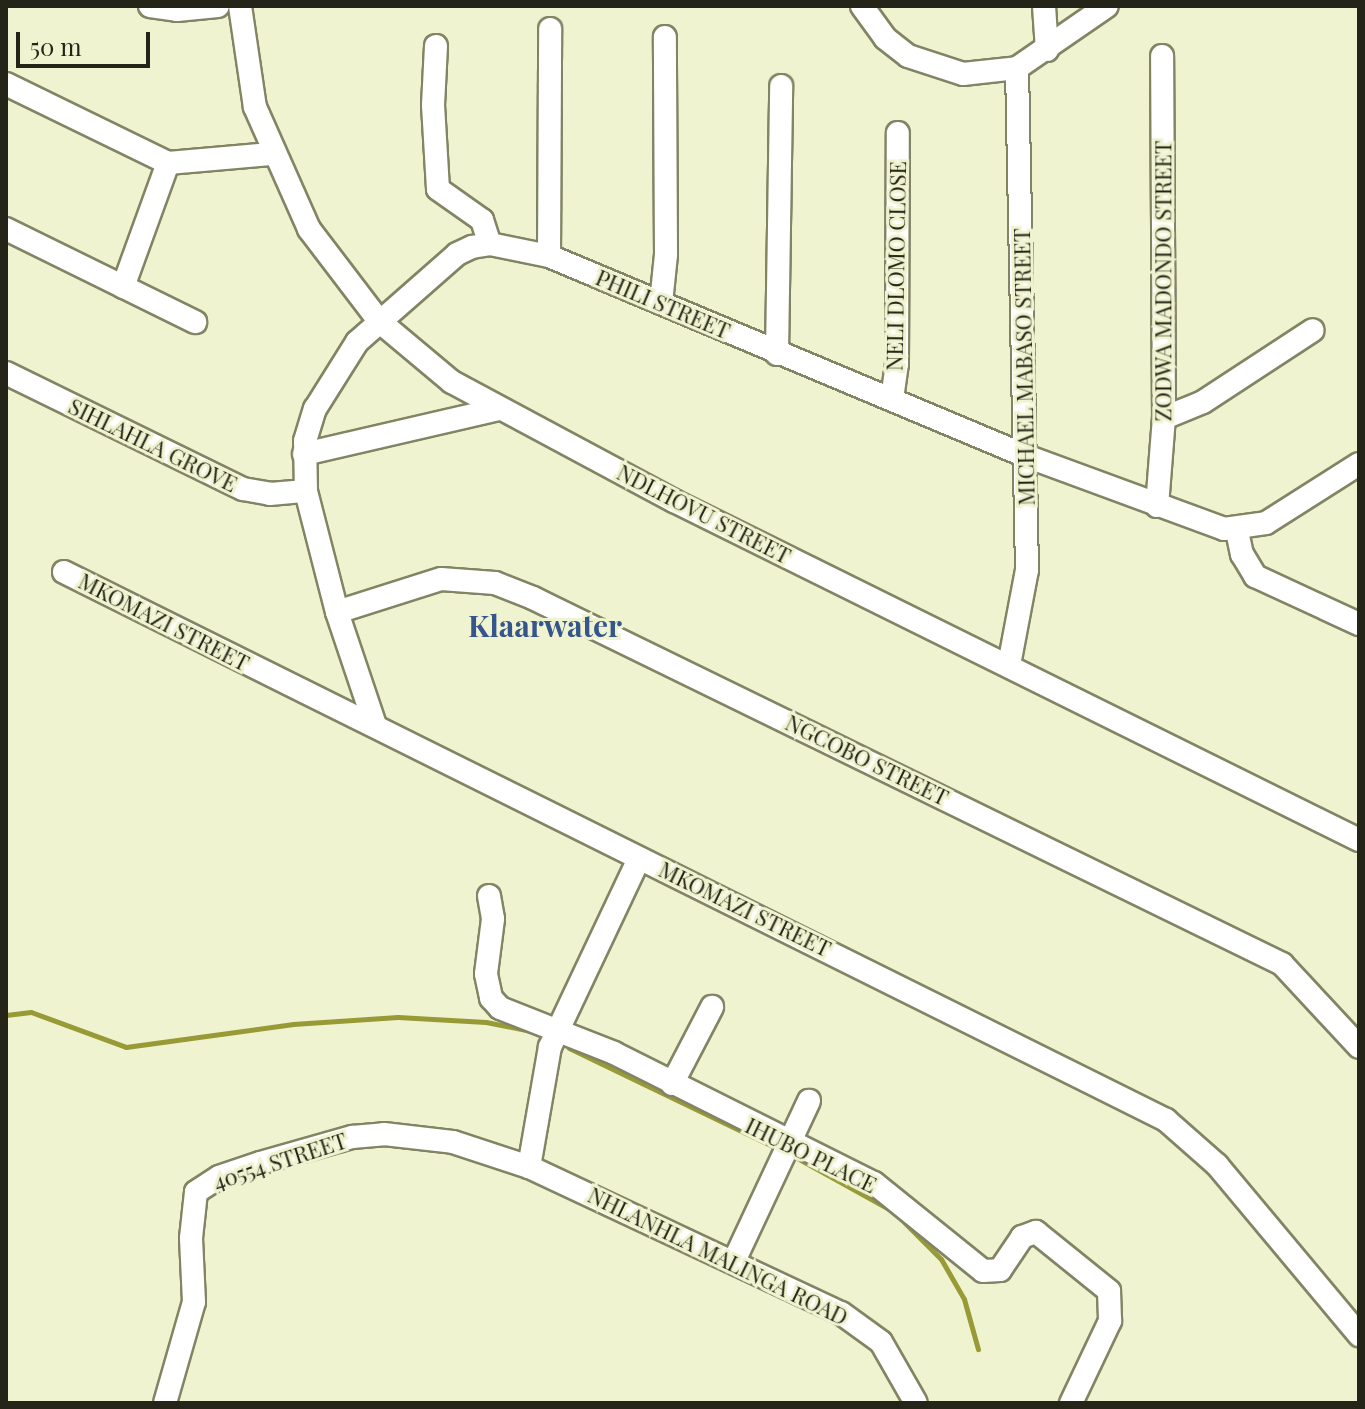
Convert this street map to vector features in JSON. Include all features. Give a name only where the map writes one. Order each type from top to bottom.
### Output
[{"type":"street","points":[[150,6],[177,10],[218,6]]},
{"type":"street","name":"NDLHOVU STREET","points":[[240,6],[255,107],[271,154],[309,229],[379,321],[452,382],[499,409],[1359,840]]},
{"type":"street","points":[[862,6],[885,38],[935,68],[977,74],[1017,68],[1107,6]]},
{"type":"street","points":[[1044,6],[1047,50]]},
{"type":"street","points":[[549,256],[550,29]]},
{"type":"street","points":[[661,303],[666,255],[665,37]]},
{"type":"street","points":[[375,725],[337,612],[306,491],[304,454],[315,409],[357,342],[457,254],[490,244],[482,220],[438,189],[433,105],[436,46]]},
{"type":"street","name":"ZODWA MADONDO STREET","points":[[1157,506],[1164,418],[1162,56]]},
{"type":"street","name":"MICHAEL MABASO STREET","points":[[1009,665],[1027,570],[1017,68]]},
{"type":"street","points":[[6,84],[168,163],[271,154]]},
{"type":"street","points":[[777,354],[781,86]]},
{"type":"street","name":"NELI DLOMO CLOSE","points":[[892,399],[897,364],[898,133]]},
{"type":"street","points":[[123,287],[168,163]]},
{"type":"street","points":[[6,229],[195,322]]},
{"type":"street","name":"PHILI STREET","points":[[490,244],[549,256],[1026,456],[1157,506],[1237,531]]},
{"type":"street","points":[[1164,418],[1203,402],[1313,330]]},
{"type":"street","name":"SIHLAHLA GROVE","points":[[6,373],[243,489],[270,494],[306,491]]},
{"type":"street","points":[[304,454],[499,409]]},
{"type":"street","points":[[1359,464],[1266,523],[1237,531],[1242,554],[1255,576],[1359,624]]},
{"type":"street","name":"MKOMAZI STREET","points":[[64,572],[1166,1120],[1217,1165],[1359,1335]]},
{"type":"street","name":"NGCOBO STREET","points":[[337,612],[441,579],[495,583],[533,598],[1282,964],[1359,1047]]},
{"type":"street","points":[[529,1167],[539,1091],[558,1027],[639,859]]},
{"type":"street","name":"IHUBO PLACE","points":[[489,896],[493,919],[486,966],[491,998],[508,1012],[558,1027],[874,1183],[983,1271],[1000,1270],[1022,1237],[1036,1232],[1109,1291],[1113,1299],[1110,1321],[1071,1403]]},
{"type":"street","points":[[672,1084],[712,1007]]},
{"type":"street","points":[[734,1261],[809,1101]]},
{"type":"street","name":"40554 STREET","points":[[165,1403],[194,1302],[193,1201],[205,1184],[337,1141],[384,1134],[453,1142],[529,1167]]},
{"type":"street","name":"NHLANHLA MALINGA ROAD","points":[[529,1167],[734,1261],[864,1327],[890,1353],[916,1403]]},
{"type":"waterway","points":[[6,1015],[31,1012],[126,1047],[293,1024],[398,1017],[486,1022],[531,1031]]},
{"type":"waterway","points":[[569,1048],[781,1150]]},
{"type":"waterway","points":[[790,1154],[894,1212],[941,1259],[964,1299],[978,1349]]},
{"type":"district","name":"Klaarwater","points":[[545,625]]}]
